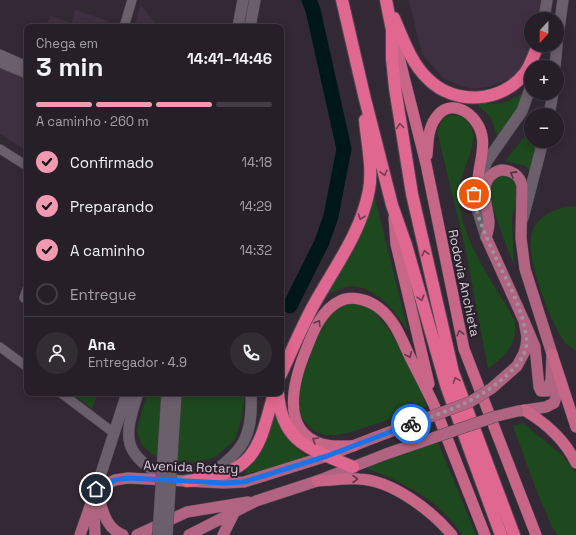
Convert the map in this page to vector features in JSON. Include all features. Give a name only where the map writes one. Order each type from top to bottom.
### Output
[{"type":"highway","points":[[342,0],[392,205],[406,245],[447,388],[501,535]]},
{"type":"highway","points":[[386,1],[419,69],[434,84],[456,96],[470,98],[482,97],[509,88],[526,72],[536,52]]},
{"type":"highway","name":"Rodovia Anchieta","points":[[386,1],[426,164],[464,349],[536,535]]},
{"type":"highway","name":"Rodovia Anchieta","points":[[392,30],[392,59],[412,194],[446,345],[453,372],[514,535]]},
{"type":"highway","points":[[284,368],[312,307],[342,259],[360,222],[366,203],[370,174],[364,95]]},
{"type":"highway","points":[[426,164],[430,132],[435,118],[446,110],[461,110],[474,118],[482,134],[478,179]]},
{"type":"highway","points":[[392,205],[396,244],[434,405]]},
{"type":"highway","points":[[353,446],[328,445],[314,440],[307,435],[296,420],[292,394],[298,368],[313,332],[326,312],[340,300],[354,298],[371,302],[390,318],[399,333],[434,405],[484,535]]},
{"type":"highway","points":[[552,354],[576,427]]},
{"type":"highway","points":[[187,481],[204,479],[228,472],[248,460],[253,454],[263,433],[273,396]]},
{"type":"highway","points":[[279,396],[282,416],[287,428],[298,441],[312,450],[353,467]]},
{"type":"highway","points":[[521,411],[550,428],[567,448],[576,463]]},
{"type":"highway","points":[[316,482],[360,479],[377,483],[423,506],[452,535]]},
{"type":"highway","points":[[528,517],[543,535]]},
{"type":"main road","points":[[498,171],[509,171],[521,179],[523,189],[522,222],[521,238],[526,269],[552,354],[549,386],[547,391],[544,392],[539,387],[535,347],[486,237],[489,223],[484,199],[484,189],[490,176],[498,171]]},
{"type":"main road","name":"Avenida Rotary","points":[[96,489],[115,480],[128,478],[244,482],[327,456],[470,402],[492,388],[516,366],[524,353],[527,342],[524,321]]},
{"type":"main road","points":[[137,535],[187,512],[256,501],[316,482],[386,454],[497,416],[546,407],[554,403],[558,391],[551,369]]},
{"type":"main road","points":[[81,533],[96,489]]},
{"type":"main road","points":[[95,535],[94,524],[96,489]]},
{"type":"main road","points":[[96,489],[111,529],[123,535]]},
{"type":"main road","points":[[189,535],[256,501]]},
{"type":"main road","points":[[223,535],[234,513]]},
{"type":"street","points":[[125,24],[132,0]]},
{"type":"street","points":[[239,24],[243,0]]},
{"type":"street","points":[[251,24],[255,0]]},
{"type":"street","points":[[545,12],[547,0]]},
{"type":"street","points":[[561,12],[563,0]]},
{"type":"street","points":[[0,54],[24,65]]},
{"type":"street","points":[[0,63],[24,73]]},
{"type":"street","points":[[486,237],[474,198],[478,179],[487,161],[522,111],[526,100]]},
{"type":"street","points":[[522,222],[541,148]]},
{"type":"street","points":[[0,149],[24,164]]},
{"type":"street","points":[[0,347],[24,365]]},
{"type":"street","points":[[65,396],[114,433]]},
{"type":"street","points":[[96,489],[126,396]]},
{"type":"street","points":[[137,396],[129,423],[128,432],[131,445],[135,454],[144,465],[170,480]]},
{"type":"street","points":[[158,535],[167,396]]},
{"type":"street","points":[[168,535],[176,396]]},
{"type":"street","points":[[204,479],[231,458],[243,444],[250,426],[252,396]]},
{"type":"shaded area","points":[[409,0],[544,0],[543,12],[524,12],[524,52],[532,52],[528,60],[524,60],[524,67],[509,79],[488,87],[470,89],[444,79],[422,54]]},
{"type":"shaded area","points":[[140,4],[156,24],[136,24]]},
{"type":"shaded area","points":[[75,10],[117,24],[47,24],[50,16],[72,23]]},
{"type":"shaded area","points":[[0,67],[24,78],[24,149],[0,134]]},
{"type":"green space","points":[[524,93],[509,124],[497,137],[491,118],[477,104],[503,103]]},
{"type":"green space","points":[[447,115],[460,115],[472,129],[473,143],[462,176],[459,191],[460,208],[464,226],[478,259],[515,321],[512,344],[505,354],[488,369],[466,252],[437,131],[443,118]]},
{"type":"green space","points":[[524,138],[524,148],[537,148],[532,173],[525,166],[505,161]]},
{"type":"green space","points":[[501,173],[514,178],[519,191],[512,218],[514,266],[488,196],[488,183]]},
{"type":"green space","points":[[374,194],[408,331],[390,307],[374,293],[355,286],[345,287],[328,294],[325,291]]},
{"type":"green space","points":[[574,206],[576,207],[576,350],[565,342],[552,320],[536,275],[532,261],[531,248],[533,230],[536,224],[546,214]]},
{"type":"green space","points":[[351,301],[361,303],[366,306],[375,313],[384,324],[410,367],[427,407],[351,432],[325,435],[311,428],[302,418],[297,408],[295,397],[296,386],[303,363],[323,320],[333,309]]},
{"type":"green space","points":[[76,396],[97,396],[92,409]]},
{"type":"green space","points":[[146,396],[245,396],[242,417],[235,440],[215,457],[200,462],[167,461],[153,455],[141,444],[137,430]]},
{"type":"green space","points":[[274,410],[286,437],[308,458],[246,474],[245,471],[260,450]]},
{"type":"green space","points":[[523,423],[562,455],[576,473],[576,535],[558,535],[553,529],[535,487],[513,426]]},
{"type":"green space","points":[[438,442],[476,535],[462,535],[443,512],[418,493],[405,485],[363,467]]},
{"type":"waterway","points":[[290,306],[322,242],[331,216],[344,149],[313,10],[309,0]]},
{"type":"way so far","points":[[411,424],[464,405],[485,394],[499,383],[516,366],[524,353],[527,337],[524,321],[486,237],[477,210],[474,194]]},
{"type":"route","points":[[96,489],[115,480],[128,478],[224,483],[254,480],[327,456],[411,424]]}]
